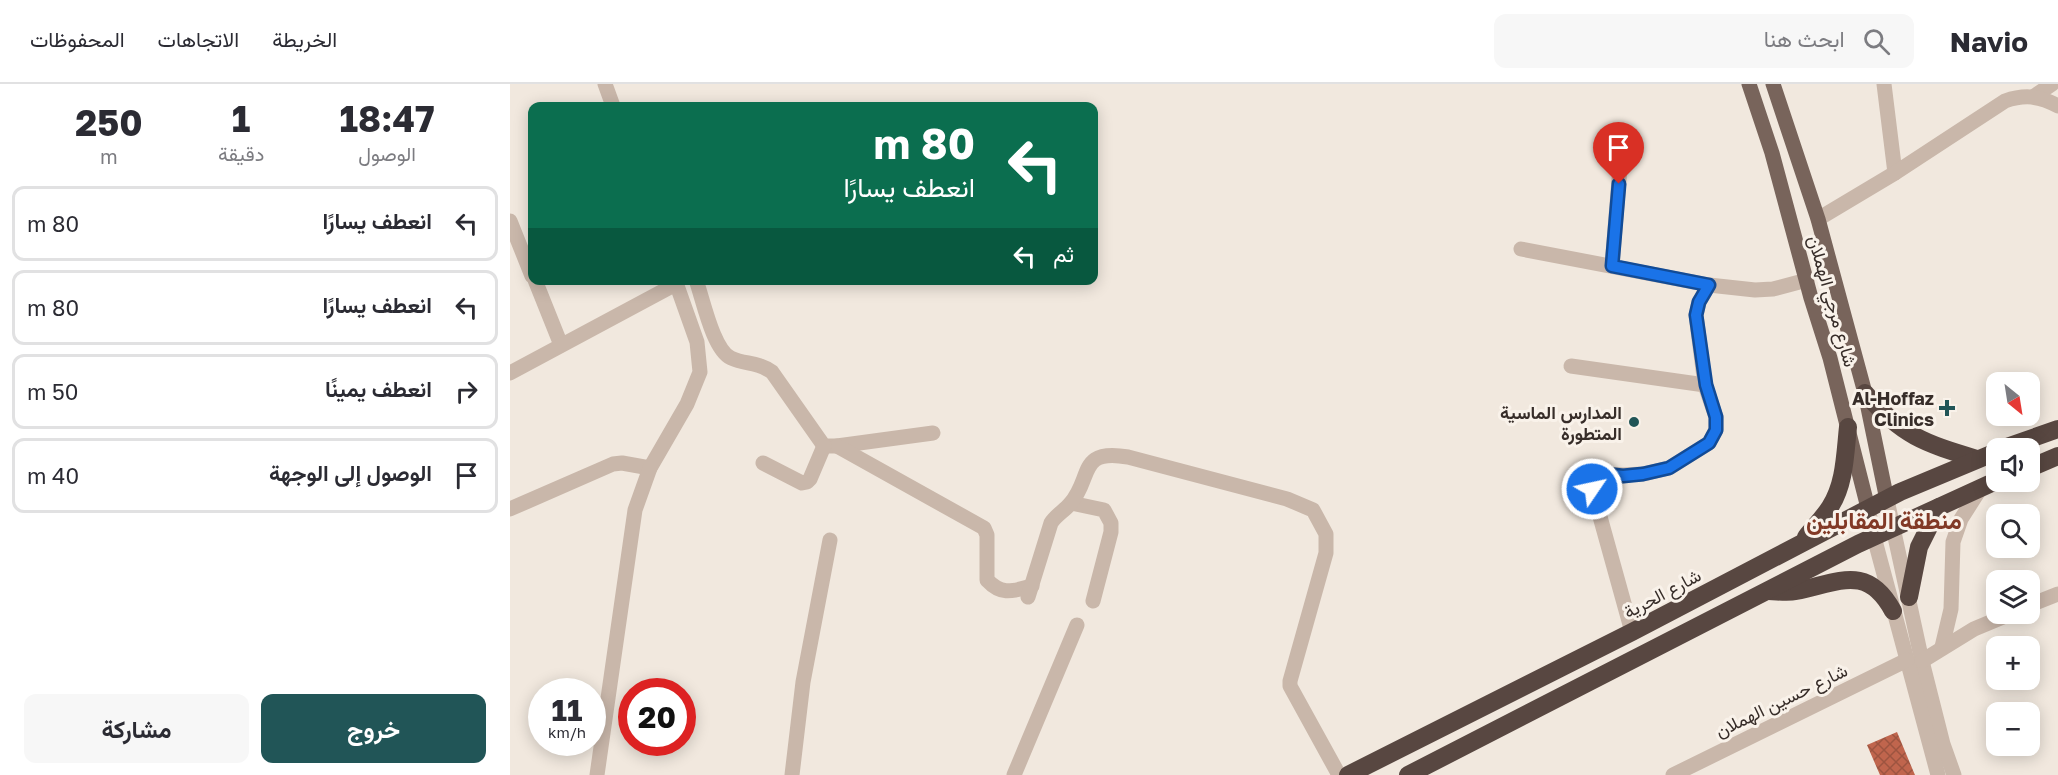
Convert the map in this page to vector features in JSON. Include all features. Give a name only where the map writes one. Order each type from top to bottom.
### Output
[{"type":"highway","points":[[1865,393],[1895,424],[1913,436],[1936,447],[1977,459]]},
{"type":"highway","points":[[1802,543],[1831,506],[1840,484],[1848,427]]},
{"type":"highway","points":[[2032,438],[2058,429]]},
{"type":"highway","name":"شارع الحرية","points":[[1348,775],[1632,632],[1868,508],[1986,456]]},
{"type":"highway","points":[[2040,464],[2058,456]]},
{"type":"highway","points":[[1408,775],[1874,537],[1986,484]]},
{"type":"highway","points":[[1909,597],[1919,547],[1939,507]]},
{"type":"highway","points":[[1767,591],[1793,592],[1849,579],[1859,579],[1879,592],[1893,611]]},
{"type":"main road","name":"شارع مرجي الهملان","points":[[1749,84],[1772,153],[1848,427],[1868,508]]},
{"type":"main road","name":"شارع مرجي الهملان","points":[[1773,84],[1818,219],[1865,393],[1887,500]]},
{"type":"street","points":[[605,84],[612,102]]},
{"type":"street","points":[[1884,84],[1895,173]]},
{"type":"street","points":[[2033,97],[2052,84]]},
{"type":"street","points":[[1818,219],[1895,173],[2005,101],[2019,96],[2033,97],[2058,106]]},
{"type":"street","points":[[1612,266],[1622,143]]},
{"type":"street","points":[[510,221],[528,266]]},
{"type":"street","points":[[1521,249],[1709,285],[1755,290],[1773,289],[1807,280]]},
{"type":"street","points":[[536,285],[561,345]]},
{"type":"street","points":[[510,373],[671,285]]},
{"type":"street","points":[[597,775],[635,510],[650,468],[687,404],[700,372],[697,342],[677,285]]},
{"type":"street","points":[[698,285],[718,346],[730,358],[761,364],[772,372],[831,446],[984,528],[987,535],[987,580],[996,589],[1030,592],[1051,524],[1055,517],[1071,503],[1090,465],[1102,456],[1116,455],[1287,499],[1313,510],[1326,534],[1326,553],[1290,686],[1339,775]]},
{"type":"street","points":[[1632,632],[1594,495],[1593,483],[1605,474],[1623,476],[1669,468],[1709,443],[1716,430],[1716,417],[1706,385],[1696,315],[1699,302],[1709,285]]},
{"type":"street","points":[[1571,366],[1706,385]]},
{"type":"street","points":[[763,463],[802,483],[807,482],[831,446],[933,433]]},
{"type":"street","points":[[510,509],[613,464],[622,463],[650,468]]},
{"type":"street","points":[[1942,647],[1951,609],[1955,532],[1986,487]]},
{"type":"street","name":"شارع مرجي الهملان","points":[[1887,500],[1909,597],[1914,661],[1938,775]]},
{"type":"street","points":[[1071,503],[1104,510],[1111,523],[1111,532],[1093,602]]},
{"type":"street","name":"شارع مرجي الهملان","points":[[1868,508],[1893,611],[1914,661],[1954,775]]},
{"type":"street","points":[[792,775],[803,682],[830,540]]},
{"type":"street","points":[[2040,601],[2058,594]]},
{"type":"street","name":"شارع حسين الهملان","points":[[1673,775],[1914,661],[1986,624]]},
{"type":"street","points":[[1014,775],[1077,626]]},
{"type":"building","points":[[1897,732],[1915,775],[1880,775],[1867,745]]},
{"type":"place","name":"Al-Hoffaz Clinics","points":[[1947,408]]},
{"type":"place","name":"المدارس الماسية المتطورة","points":[[1634,422]]},
{"type":"district","name":"منطقة المقابلين","points":[[1884,519]]},
{"type":"route","points":[[1592,489],[1598,477],[1605,474],[1623,476],[1669,468],[1709,443],[1716,430],[1716,417],[1706,385],[1696,315],[1699,302],[1709,285],[1612,266],[1619,184]]}]
